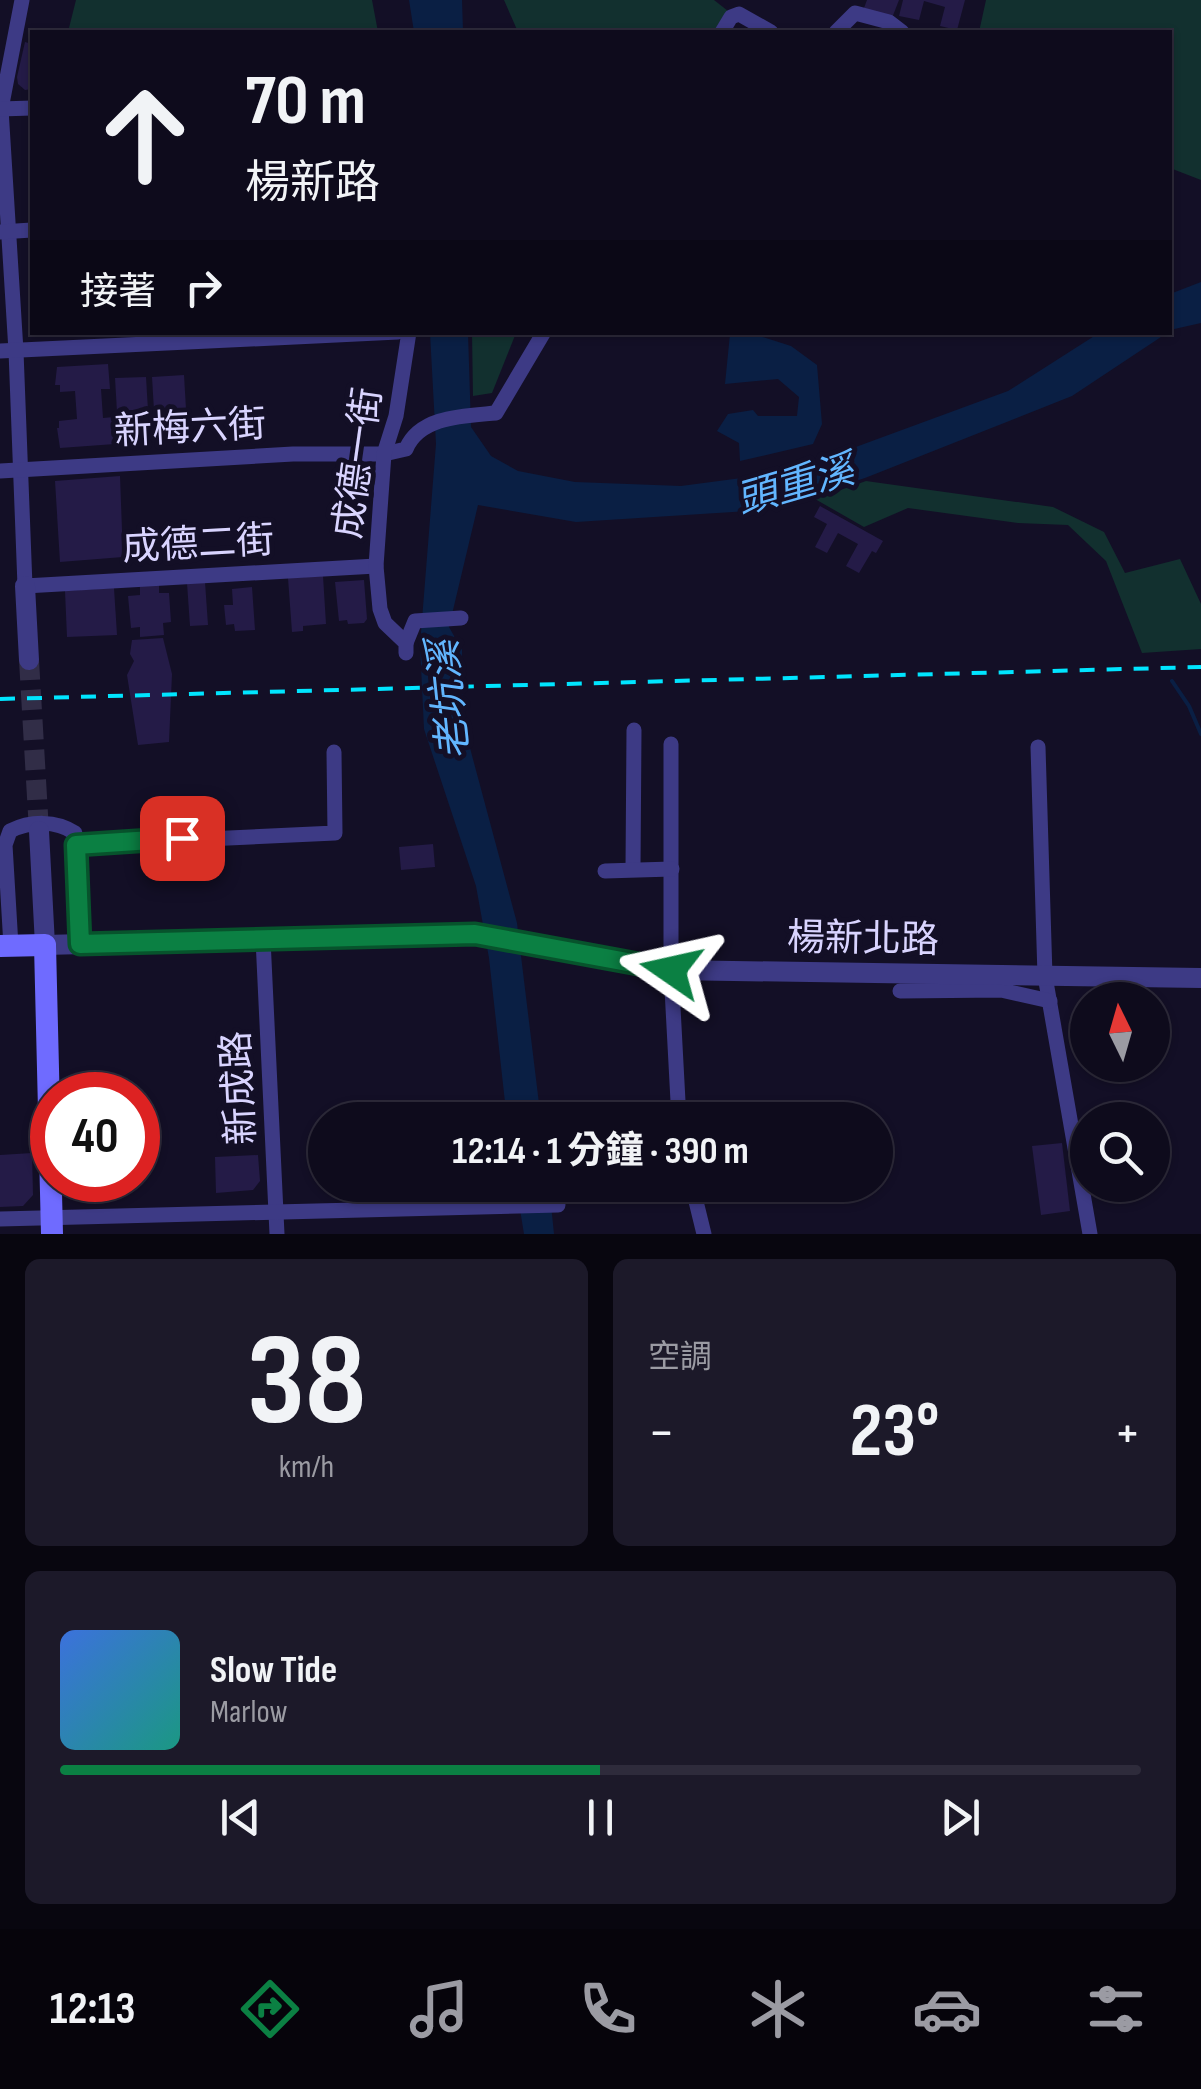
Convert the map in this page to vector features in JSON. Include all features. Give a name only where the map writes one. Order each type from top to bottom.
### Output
[{"type":"main road","points":[[6,946],[45,945],[52,1226]]},
{"type":"street","points":[[22,0],[1,109],[8,351],[20,470],[29,660]]},
{"type":"street","points":[[838,30],[855,13],[889,22],[899,30]]},
{"type":"street","points":[[723,30],[739,14],[768,30]]},
{"type":"street","points":[[1,109],[30,108]]},
{"type":"street","points":[[4,232],[30,230]]},
{"type":"street","points":[[8,351],[336,335]]},
{"type":"street","name":"成德一街","points":[[409,335],[396,416],[384,454],[376,566],[380,609],[385,623],[406,648],[415,620],[461,618]]},
{"type":"street","points":[[384,454],[406,449],[411,438],[428,424],[496,412],[542,335]]},
{"type":"street","name":"新梅六街","points":[[0,470],[258,456],[384,454]]},
{"type":"street","name":"成德二街","points":[[25,586],[376,566]]},
{"type":"street","points":[[632,869],[634,730]]},
{"type":"street","points":[[671,744],[671,970],[678,1102]]},
{"type":"street","points":[[1038,747],[1045,976],[1090,1234]]},
{"type":"street","points":[[76,845],[335,832],[334,752]]},
{"type":"street","points":[[6,946],[2,845],[10,831],[23,825],[62,824],[75,833],[80,944]]},
{"type":"street","points":[[40,831],[45,945]]},
{"type":"street","points":[[605,872],[672,869]]},
{"type":"street","name":"楊新北路","points":[[45,945],[480,935],[671,970],[1201,978]]},
{"type":"street","name":"新成路","points":[[263,939],[277,1234]]},
{"type":"street","points":[[900,991],[1001,990],[1050,1001]]},
{"type":"street","points":[[696,1202],[704,1234]]},
{"type":"street","points":[[0,1219],[52,1226],[276,1213],[554,1205]]},
{"type":"green space","points":[[76,0],[372,0],[378,30],[68,30]]},
{"type":"green space","points":[[504,0],[714,0],[728,11],[715,30],[517,30]]},
{"type":"green space","points":[[986,0],[1201,0],[1201,180],[1172,169],[1172,30],[979,30]]},
{"type":"green space","points":[[472,335],[515,335],[492,393],[473,396]]},
{"type":"green space","points":[[866,481],[1053,507],[1104,532],[1125,573],[1180,559],[1201,604],[1201,649],[1142,653],[1106,561],[1068,525],[1018,523],[908,508],[864,527],[815,499]]},
{"type":"water","points":[[409,0],[462,0],[463,30],[414,30]]},
{"type":"water","points":[[1201,282],[1201,323],[1172,330],[1172,293]]},
{"type":"water","points":[[430,335],[468,335],[471,427],[491,456],[518,471],[575,482],[681,486],[749,477],[834,455],[1008,391],[1096,335],[1164,335],[1072,396],[865,478],[765,510],[576,522],[478,505],[449,627],[462,650],[463,722],[517,923],[539,1102],[505,1102],[489,958],[476,886],[424,729],[420,645],[436,444]]},
{"type":"water","points":[[730,335],[756,335],[791,346],[817,365],[822,424],[813,444],[740,461],[739,443],[717,431],[728,414],[753,410],[758,416],[797,416],[799,397],[778,379],[725,384]]},
{"type":"water","points":[[519,1202],[551,1202],[554,1234],[524,1234]]},
{"type":"building","points":[[867,0],[899,0],[892,18],[864,8]]},
{"type":"building","points":[[903,0],[965,0],[957,30],[940,26],[945,7],[924,1],[919,20],[899,16]]},
{"type":"building","points":[[25,42],[30,43],[30,89],[18,84]]},
{"type":"building","points":[[108,364],[110,389],[101,389],[103,418],[114,417],[115,444],[60,448],[59,421],[77,419],[75,391],[60,392],[60,385],[55,385],[57,367]]},
{"type":"building","points":[[184,375],[188,443],[156,444],[152,377]]},
{"type":"building","points":[[146,377],[150,444],[119,446],[115,378]]},
{"type":"building","points":[[120,476],[123,557],[60,562],[55,481]]},
{"type":"building","points":[[820,506],[883,541],[859,573],[846,566],[858,544],[838,533],[827,553],[815,547],[827,524],[814,517]]},
{"type":"building","points":[[323,576],[326,624],[303,626],[303,631],[292,632],[288,578]]},
{"type":"building","points":[[364,580],[367,619],[364,623],[339,621],[335,582]]},
{"type":"building","points":[[205,582],[208,625],[190,626],[187,583]]},
{"type":"building","points":[[159,585],[159,593],[169,593],[171,622],[163,623],[164,635],[140,637],[140,627],[131,628],[128,596],[140,595],[140,586]]},
{"type":"building","points":[[252,587],[255,630],[235,631],[234,624],[226,625],[224,605],[233,605],[232,589]]},
{"type":"building","points":[[114,588],[117,635],[67,637],[65,591]]},
{"type":"building","points":[[163,638],[172,674],[169,742],[138,745],[127,675],[134,661],[130,654],[132,640]]},
{"type":"building","points":[[433,844],[435,867],[401,870],[399,847]]},
{"type":"building","points":[[1062,1143],[1070,1211],[1041,1215],[1032,1146]]},
{"type":"building","points":[[30,1153],[30,1198],[23,1206],[0,1207],[0,1155]]},
{"type":"building","points":[[258,1155],[260,1181],[253,1190],[216,1193],[215,1157]]},
{"type":"waterway","points":[[1172,681],[1201,734]]},
{"type":"tunnel","points":[[29,660],[39,831]]},
{"type":"railway","points":[[0,699],[1201,667]]},
{"type":"route","points":[[182,838],[76,845],[80,944],[475,934],[671,970]]},
{"type":"water label","name":"頭重溪","points":[[795,484]]},
{"type":"water label","name":"老坑溪","points":[[448,700]]}]
